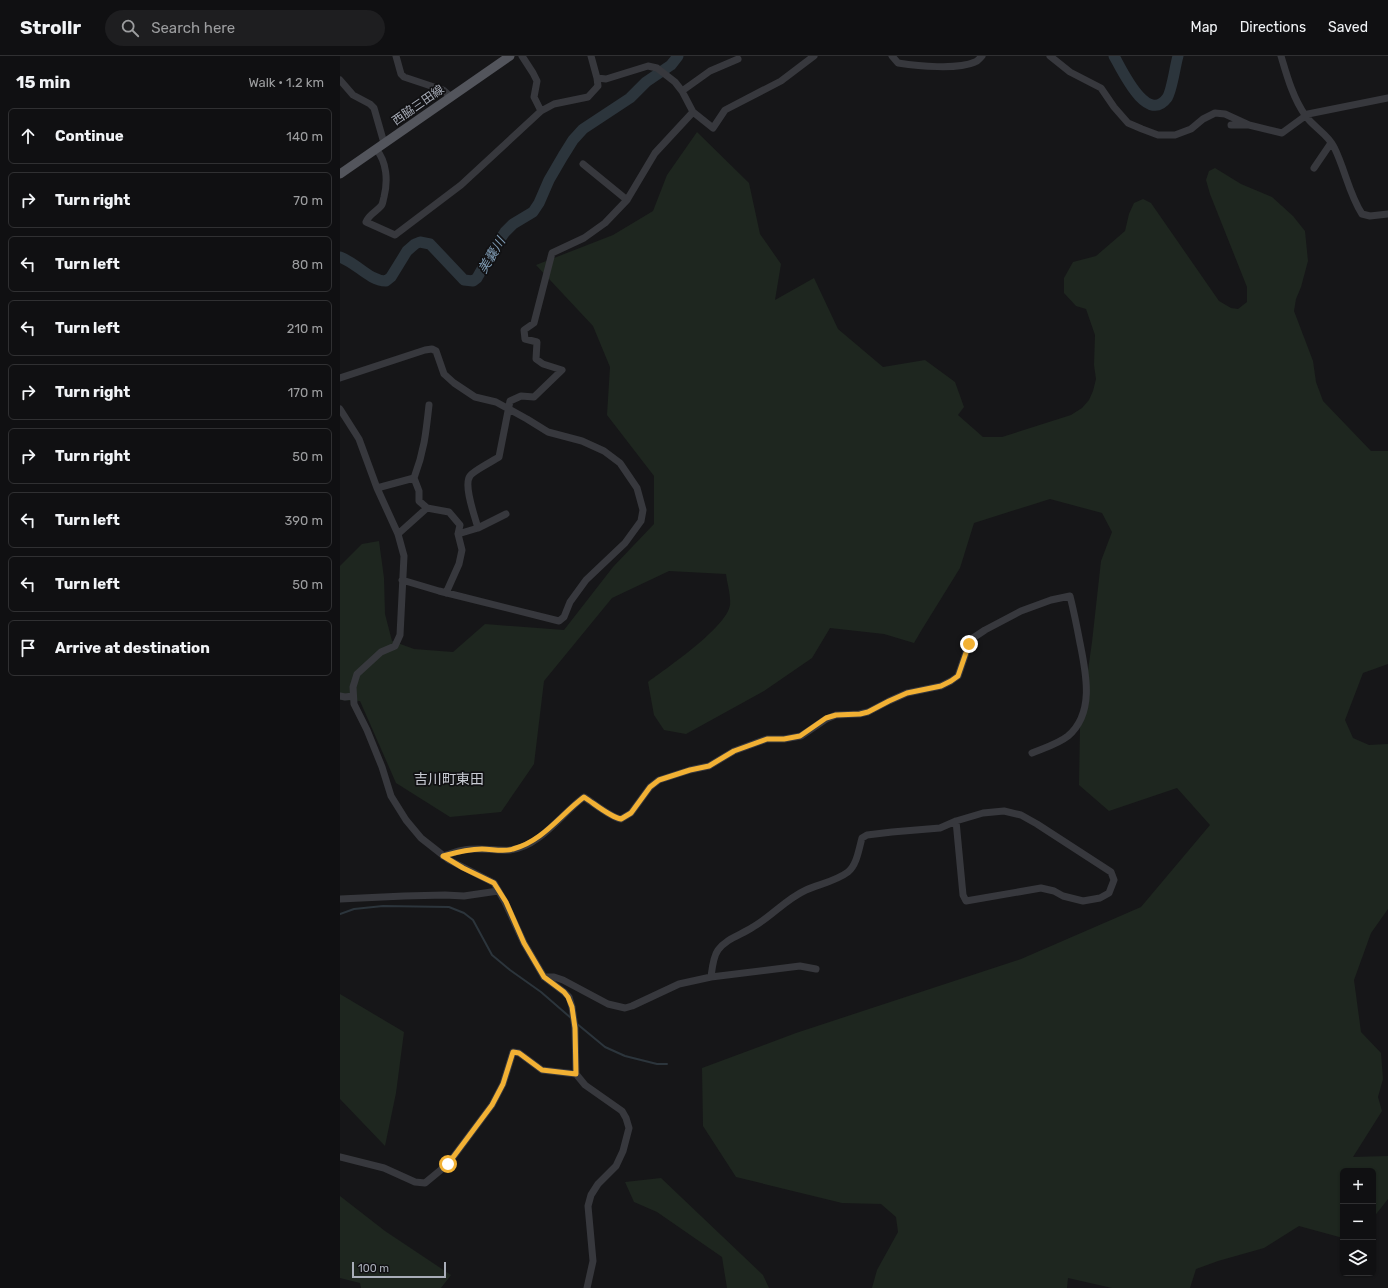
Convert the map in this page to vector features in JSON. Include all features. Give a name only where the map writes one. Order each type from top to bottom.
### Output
[{"type":"main road","name":"西脇三田線","points":[[340,174],[510,56]]},
{"type":"street","points":[[396,56],[401,74],[404,77],[443,90],[451,97]]},
{"type":"street","points":[[522,56],[537,81],[534,96],[541,111]]},
{"type":"street","points":[[376,149],[382,156],[387,179],[386,187],[382,206],[368,217],[366,222],[395,235],[461,185],[541,111],[554,104],[588,97],[598,86],[591,56]]},
{"type":"street","points":[[597,78],[606,79],[648,66],[657,68],[675,82],[682,91],[692,112],[713,128],[726,110],[782,81],[814,56]]},
{"type":"street","points":[[892,56],[898,63],[918,67],[951,67],[976,62],[982,56]]},
{"type":"street","points":[[1050,56],[1070,72],[1101,88],[1128,123],[1158,135],[1175,135],[1191,129],[1203,119],[1214,113],[1225,114],[1249,125]]},
{"type":"street","points":[[1281,56],[1292,90],[1305,116],[1331,143],[1343,167],[1356,204],[1362,214],[1370,216],[1388,214]]},
{"type":"street","points":[[682,91],[710,71],[738,59]]},
{"type":"street","points":[[340,80],[354,95],[374,108],[384,143]]},
{"type":"street","points":[[1232,124],[1249,125],[1282,133],[1311,113],[1388,98]]},
{"type":"street","points":[[478,528],[471,504],[468,481],[470,475],[499,457],[510,401],[521,396],[534,396],[562,370],[543,364],[536,360],[537,342],[525,339],[524,330],[534,323],[552,253],[584,238],[605,223],[627,200],[655,153],[692,112]]},
{"type":"street","points":[[1314,168],[1331,143]]},
{"type":"street","points":[[583,164],[627,200]]},
{"type":"street","points":[[340,378],[432,349],[436,351],[444,374],[454,383],[475,397],[496,402],[508,408],[548,432],[582,441],[604,451],[620,463],[637,488],[643,510],[641,521],[625,543],[586,580],[570,602],[564,617],[559,621],[446,593],[402,580]]},
{"type":"street","points":[[429,405],[426,439],[421,460],[414,478],[419,491],[419,501],[427,508],[449,512],[460,525],[458,534],[462,550],[459,564],[446,593]]},
{"type":"street","points":[[340,410],[359,439],[377,488],[398,534],[404,556],[400,635],[395,646],[381,652],[357,674],[353,687],[354,704],[367,730],[382,767],[391,796],[406,820],[421,838],[443,856],[463,868],[494,883],[506,902],[524,943],[544,977],[564,992],[568,997],[572,1007],[575,1028],[576,1074],[585,1085],[622,1111],[629,1128],[623,1152],[616,1166],[598,1184],[591,1195],[588,1206],[593,1261],[587,1288]]},
{"type":"street","points":[[377,488],[414,478]]},
{"type":"street","points":[[398,534],[427,508]]},
{"type":"street","points":[[458,534],[478,528],[506,514]]},
{"type":"street","points":[[443,856],[464,850],[511,850],[526,845],[534,841],[552,827],[573,805],[584,797],[613,817],[621,819],[631,813],[650,787],[659,780],[690,770],[709,766],[734,751],[767,739],[784,739],[800,736],[826,718],[836,715],[860,714],[868,712],[907,693],[941,686],[958,676],[969,644],[973,638],[985,630],[1022,611],[1051,600],[1070,596],[1085,666],[1087,691],[1086,700],[1077,726],[1068,736],[1032,753]]},
{"type":"street","points":[[340,696],[353,696]]},
{"type":"street","points":[[711,977],[716,952],[721,947],[731,938],[754,927],[794,897],[835,879],[849,871],[854,862],[862,838],[867,835],[940,828],[956,821],[983,813],[1004,810],[1037,824],[1104,866],[1111,872],[1114,880],[1109,893],[1100,898],[1083,901],[1040,888],[966,901],[963,895],[956,821]]},
{"type":"street","points":[[340,899],[445,895],[464,896],[498,891]]},
{"type":"street","points":[[544,977],[554,977],[562,980],[608,1004],[625,1008],[679,984],[711,977],[794,966],[816,969]]},
{"type":"street","points":[[340,1157],[384,1168],[415,1182],[425,1183],[448,1164],[492,1105],[503,1084],[513,1052],[519,1053],[542,1070],[576,1074]]},
{"type":"shaded area","points":[[697,132],[749,183],[760,234],[781,264],[775,300],[814,278],[838,329],[883,367],[925,360],[955,382],[964,407],[958,415],[983,437],[1002,437],[1071,415],[1082,408],[1089,400],[1096,379],[1094,365],[1095,335],[1086,309],[1076,306],[1064,293],[1064,278],[1073,262],[1096,256],[1125,231],[1129,214],[1134,203],[1143,199],[1151,203],[1219,301],[1231,308],[1238,309],[1247,302],[1247,287],[1210,194],[1206,180],[1209,171],[1215,168],[1241,184],[1272,197],[1293,216],[1305,231],[1308,261],[1296,299],[1294,311],[1313,361],[1316,382],[1323,401],[1371,451],[1388,451],[1388,664],[1363,673],[1345,720],[1353,738],[1369,745],[1388,744],[1388,909],[1371,933],[1354,980],[1361,1032],[1381,1053],[1383,1079],[1378,1097],[1382,1111],[1353,1157],[1388,1156],[1388,1199],[1376,1214],[1376,1168],[1340,1168],[1340,1237],[1299,1226],[1264,1248],[1196,1269],[1190,1288],[1112,1288],[1068,1278],[1067,1288],[872,1288],[877,1270],[898,1232],[896,1217],[881,1204],[842,1203],[736,1177],[703,1126],[702,1068],[796,1033],[1021,959],[1141,907],[1210,825],[1177,788],[1109,811],[1079,785],[1080,727],[1092,642],[1101,561],[1112,532],[1102,513],[1050,499],[974,523],[960,568],[914,643],[884,634],[830,628],[812,658],[764,691],[686,734],[664,730],[654,715],[648,682],[682,657],[708,635],[726,614],[730,601],[726,574],[669,571],[612,598],[544,681],[534,764],[501,812],[450,817],[396,783],[360,701],[340,700],[340,566],[362,544],[379,541],[384,578],[385,614],[392,641],[414,649],[453,652],[485,624],[564,630],[613,567],[654,524],[654,476],[607,415],[610,367],[593,326],[536,265],[613,235],[653,211],[667,175]]},
{"type":"shaded area","points":[[340,994],[404,1032],[396,1093],[385,1146],[340,1099]]},
{"type":"shaded area","points":[[661,1178],[763,1275],[769,1288],[727,1288],[722,1257],[657,1212],[634,1202],[625,1182]]},
{"type":"shaded area","points":[[340,1196],[385,1231],[451,1275],[441,1288],[361,1288],[360,1283],[340,1278]]},
{"type":"waterway","name":"美嚢川","points":[[340,257],[352,263],[368,275],[386,281],[391,277],[407,251],[415,244],[420,242],[430,244],[464,280],[473,281],[477,278],[505,232],[513,224],[533,212],[563,156],[573,140],[583,129],[630,98],[646,82],[671,65],[678,56]]},
{"type":"waterway","name":"美嚢川","points":[[1114,56],[1129,83],[1136,92],[1151,105],[1159,105],[1169,95],[1178,56]]},
{"type":"waterway","points":[[340,914],[354,909],[383,906],[449,907],[464,913],[473,920],[492,955],[541,992],[571,1018]]},
{"type":"waterway","points":[[576,1023],[605,1047],[625,1056],[657,1064],[667,1064]]},
{"type":"district","name":"吉川町東田","points":[[449,779]]},
{"type":"route","points":[[448,1164],[492,1105],[503,1084],[513,1052],[519,1053],[542,1070],[576,1074],[575,1028],[572,1007],[568,997],[564,992],[544,977],[535,964],[514,922],[506,902],[494,883],[463,868],[443,856],[464,850],[511,850],[526,845],[534,841],[552,827],[573,805],[584,797],[613,817],[621,819],[631,813],[650,787],[659,780],[671,775],[709,766],[734,751],[752,746],[767,739],[784,739],[800,736],[814,728],[826,718],[836,715],[860,714],[868,712],[907,693],[941,686],[951,681],[958,676],[969,644]]}]
